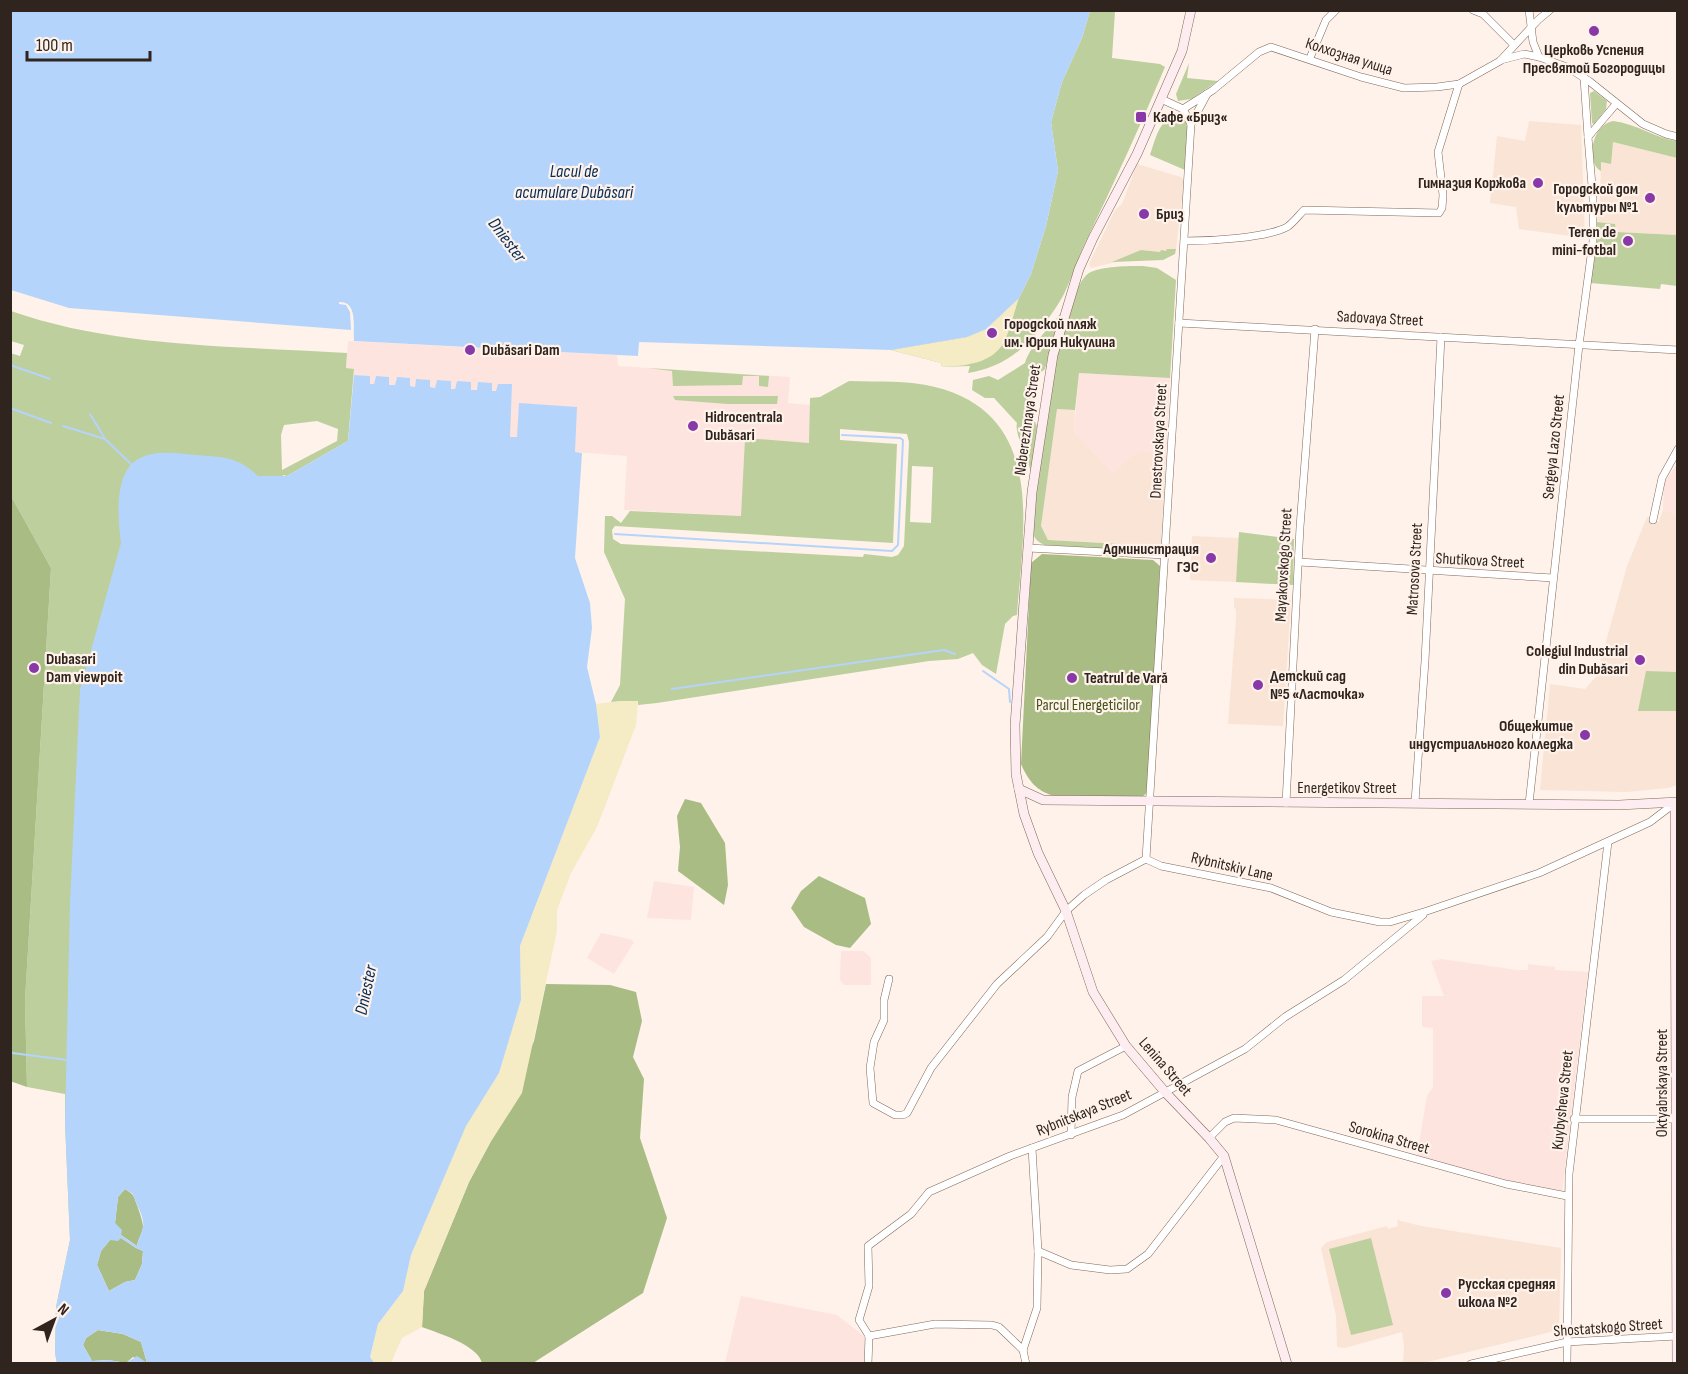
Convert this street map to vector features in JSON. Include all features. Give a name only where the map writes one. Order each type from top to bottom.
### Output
[{"type":"street","name":"Naberezhnaya Street","points":[[1019,789],[1014,756],[1015,725],[1032,492],[1049,376],[1058,334],[1079,269],[1137,154],[1182,51],[1191,10]]},
{"type":"street","points":[[1310,58],[1326,20],[1336,10]]},
{"type":"street","points":[[1473,10],[1483,14],[1514,45]]},
{"type":"street","points":[[1529,10],[1535,49],[1539,57]]},
{"type":"street","name":"Колхозная улица","points":[[1183,109],[1208,93],[1259,52],[1271,47],[1362,77],[1404,88],[1459,84],[1500,60],[1550,10]]},
{"type":"street","points":[[1500,60],[1524,54],[1567,67],[1643,124],[1677,137]]},
{"type":"street","name":"Sergeya Lazo Street","points":[[1529,804],[1579,345],[1593,241],[1593,198],[1584,78]]},
{"type":"street","points":[[1185,241],[1228,239],[1277,231],[1289,226],[1304,210],[1439,213],[1442,208],[1443,195],[1438,152],[1459,84]]},
{"type":"street","points":[[1191,124],[1208,93]]},
{"type":"street","points":[[1161,99],[1183,109],[1191,124]]},
{"type":"street","points":[[1588,137],[1616,104]]},
{"type":"street","name":"Dnestrovskaya Street","points":[[1146,859],[1191,124]]},
{"type":"street","name":"Sadovaya Street","points":[[1179,323],[1677,350]]},
{"type":"street","name":"Mayakovskogo Street","points":[[1286,803],[1307,416],[1315,329]]},
{"type":"street","name":"Matrosova Street","points":[[1415,802],[1440,337]]},
{"type":"street","points":[[1653,520],[1662,478],[1677,449]]},
{"type":"street","points":[[1028,548],[1165,555]]},
{"type":"street","name":"Shutikova Street","points":[[1299,562],[1553,578]]},
{"type":"street","name":"Energetikov Street","points":[[1019,789],[1042,800],[1529,804],[1676,802]]},
{"type":"street","name":"Lenina Street","points":[[1019,789],[1024,814],[1038,853],[1066,911],[1093,992],[1126,1046],[1224,1156],[1287,1364]]},
{"type":"street","name":"Rybnitskiy Lane","points":[[1146,859],[1161,866],[1271,888],[1331,912],[1390,922],[1539,873],[1650,822],[1676,802]]},
{"type":"street","name":"Oktyabrskaya Street","points":[[1676,802],[1677,1364]]},
{"type":"street","name":"Kuybysheva Street","points":[[1566,1364],[1568,1196],[1574,1119],[1608,842]]},
{"type":"street","points":[[889,979],[884,1000],[884,1020],[874,1042],[870,1068],[873,1103],[895,1115],[903,1115],[907,1113],[931,1068],[958,1032],[997,984],[1047,937],[1066,911],[1106,880],[1146,859]]},
{"type":"street","name":"Rybnitskaya Street","points":[[869,1336],[859,1320],[869,1286],[868,1246],[911,1214],[929,1192],[1032,1148],[1123,1115],[1245,1049],[1285,1017],[1344,980],[1427,911]]},
{"type":"street","points":[[1071,1135],[1072,1097],[1078,1071],[1126,1046]]},
{"type":"street","name":"Sorokina Street","points":[[1209,1138],[1225,1122],[1234,1118],[1276,1120],[1506,1184],[1568,1196]]},
{"type":"street","points":[[1574,1119],[1677,1119]]},
{"type":"street","points":[[1026,1364],[1023,1350],[1037,1308],[1038,1251],[1032,1148]]},
{"type":"street","points":[[1038,1251],[1071,1265],[1110,1270],[1127,1269],[1149,1254],[1224,1156]]},
{"type":"street","points":[[868,1364],[869,1336],[935,1324],[999,1327],[1023,1350]]},
{"type":"street","name":"Shostatskogo Street","points":[[1471,1364],[1567,1342],[1677,1336]]},
{"type":"shaded area","name":"Гимназия Коржова","points":[[1529,121],[1581,125],[1585,238],[1519,229],[1516,207],[1490,203],[1497,136],[1525,141]]},
{"type":"shaded area","points":[[1613,142],[1677,158],[1677,235],[1615,232],[1615,224],[1597,222],[1601,162]]},
{"type":"shaded area","points":[[1137,164],[1181,177],[1184,181],[1176,249],[1161,252],[1141,250],[1120,261],[1091,268],[1089,264],[1115,210],[1122,204]]},
{"type":"shaded area","name":"Hidrocentrala Dubăsari","points":[[348,341],[617,355],[618,366],[790,377],[788,403],[810,405],[810,443],[745,439],[741,516],[624,510],[627,456],[575,452],[509,437],[511,384],[498,384],[496,391],[492,391],[478,383],[477,390],[470,390],[457,381],[455,389],[451,389],[437,380],[436,388],[416,379],[415,387],[396,378],[395,385],[389,385],[376,376],[374,384],[369,384],[369,376],[354,375],[354,369],[346,368]]},
{"type":"shaded area","points":[[1079,373],[1170,378],[1166,454],[1142,451],[1133,454],[1113,474],[1074,432]]},
{"type":"shaded area","points":[[1057,409],[1075,410],[1074,432],[1113,473],[1133,454],[1142,451],[1166,454],[1161,544],[1157,546],[1048,540],[1041,526]]},
{"type":"shaded area","points":[[1677,464],[1677,515],[1663,510],[1664,483]]},
{"type":"shaded area","name":"Colegiul Industrial din Dubăsari","points":[[1663,510],[1677,515],[1677,785],[1627,792],[1540,790],[1550,684],[1585,689],[1596,677],[1627,566],[1647,517],[1659,522]]},
{"type":"shaded area","points":[[1192,536],[1239,538],[1236,582],[1190,580]]},
{"type":"shaded area","name":"Детский сад №5 «Ласточка»","points":[[1234,598],[1291,600],[1283,726],[1228,724],[1236,618]]},
{"type":"shaded area","points":[[654,881],[694,887],[691,920],[647,918]]},
{"type":"shaded area","points":[[601,933],[630,939],[634,942],[614,974],[587,958]]},
{"type":"shaded area","points":[[841,951],[863,951],[871,958],[871,985],[844,985],[840,980]]},
{"type":"shaded area","points":[[1442,959],[1517,970],[1528,970],[1528,964],[1555,967],[1555,970],[1588,972],[1562,1193],[1509,1183],[1417,1155],[1427,1096],[1433,1087],[1433,1028],[1422,1027],[1422,996],[1444,996],[1431,961]]},
{"type":"shaded area","name":"Русская средняя школа №2","points":[[1397,1220],[1421,1226],[1561,1248],[1559,1330],[1423,1363],[1403,1363],[1402,1332],[1345,1348],[1337,1347],[1336,1316],[1321,1248],[1327,1242],[1387,1226],[1388,1229],[1398,1226]]},
{"type":"shaded area","points":[[741,1296],[837,1315],[865,1337],[864,1363],[725,1363]]},
{"type":"green space","points":[[1090,11],[1115,11],[1112,58],[1160,64],[1165,67],[1060,301],[1039,330],[1022,348],[996,365],[983,370],[968,373],[970,366],[942,367],[941,363],[891,350],[967,337],[986,329],[1019,298],[1031,274],[1046,226],[1058,171],[1051,122],[1062,82],[1082,38]]},
{"type":"green space","points":[[1189,63],[1187,78],[1218,81],[1191,99],[1178,101],[1176,94]]},
{"type":"green space","points":[[1594,91],[1607,101],[1606,109],[1594,124],[1592,123],[1590,93]]},
{"type":"green space","points":[[1176,114],[1184,116],[1187,129],[1185,170],[1150,155],[1161,126]]},
{"type":"green space","points":[[1613,121],[1677,141],[1677,158],[1613,142],[1611,164],[1601,162],[1601,171],[1593,160],[1593,144],[1600,129]]},
{"type":"green space","points":[[1597,222],[1615,224],[1616,232],[1677,235],[1677,286],[1661,284],[1660,289],[1590,283],[1596,249]]},
{"type":"green space","points":[[1176,249],[1175,254],[1163,260],[1112,262],[1141,250],[1160,252]]},
{"type":"green space","points":[[1123,266],[1157,268],[1176,280],[1170,378],[1079,373],[1075,410],[1057,409],[1041,526],[1048,540],[1157,546],[1155,551],[1045,545],[1036,539],[1032,530],[1051,385],[1073,301],[1081,282],[1089,273]]},
{"type":"green space","points":[[11,311],[51,323],[134,339],[347,353],[346,368],[354,369],[348,441],[287,476],[283,475],[57,1363],[55,1353],[56,1307],[70,1240],[65,1094],[27,1087],[25,1000],[51,568],[11,496],[10,353],[20,356],[24,345],[11,341]],"holes":[[[317,421],[338,429],[337,441],[282,470],[281,435],[284,425]]]},
{"type":"green space","points":[[1060,314],[1045,369],[1038,375],[1031,414],[1037,426],[1031,472],[1019,439],[1017,423],[994,398],[985,398],[972,390],[973,380],[989,376],[998,380],[1025,363],[1035,344]]},
{"type":"green space","points":[[648,368],[769,376],[768,387],[759,386],[759,376],[743,376],[742,385],[673,386],[672,371]]},
{"type":"green space","points":[[849,381],[903,382],[925,385],[971,401],[996,422],[1012,449],[1020,479],[1023,512],[1017,615],[1005,624],[996,674],[982,665],[973,653],[958,659],[929,661],[657,703],[638,705],[638,701],[611,702],[620,685],[625,599],[604,552],[605,516],[612,516],[621,523],[630,511],[741,516],[745,438],[809,443],[810,398],[820,397]],"holes":[[[840,429],[907,434],[909,442],[904,546],[898,555],[892,557],[864,554],[863,557],[621,544],[613,539],[612,530],[615,526],[893,543],[897,444],[840,440]],[[912,466],[933,467],[931,523],[910,522]]]},
{"type":"green space","points":[[673,396],[778,396],[777,404],[728,404],[675,400]]},
{"type":"green space","points":[[11,496],[51,568],[25,1000],[27,1087],[10,1081]]},
{"type":"green space","points":[[1239,532],[1294,539],[1293,585],[1236,582]]},
{"type":"green space","name":"Parcul Energeticilor","points":[[1042,554],[1153,560],[1160,566],[1148,792],[1143,796],[1054,796],[1033,784],[1021,764],[1031,563]]},
{"type":"green space","points":[[1646,671],[1677,672],[1677,711],[1638,711]]},
{"type":"green space","points":[[685,799],[701,803],[725,843],[728,885],[724,905],[678,871],[680,847],[677,816]]},
{"type":"green space","points":[[819,876],[865,898],[871,924],[850,948],[836,945],[804,927],[791,908],[801,891]]},
{"type":"green space","points":[[546,984],[610,985],[636,992],[642,1021],[633,1057],[644,1079],[640,1138],[667,1218],[643,1293],[533,1363],[482,1363],[479,1357],[465,1345],[422,1327],[424,1291],[469,1182],[490,1143],[534,1041]]},
{"type":"green space","points":[[125,1189],[133,1195],[143,1225],[137,1246],[121,1235],[115,1223],[118,1197]]},
{"type":"green space","points":[[121,1238],[143,1251],[142,1264],[135,1280],[125,1282],[109,1291],[97,1265],[101,1251],[110,1240]]},
{"type":"green space","points":[[1371,1238],[1393,1325],[1351,1335],[1329,1249]]},
{"type":"green space","points":[[98,1330],[123,1334],[141,1342],[147,1363],[133,1357],[126,1363],[108,1360],[92,1361],[83,1345],[86,1338]]},
{"type":"sand","name":"Городской пляж им. Юрия Никулина","points":[[1019,298],[1005,340],[994,354],[986,359],[960,366],[942,367],[941,363],[891,350],[967,337],[986,329]]},
{"type":"sand","points":[[638,701],[636,725],[597,827],[571,873],[557,910],[557,931],[522,1093],[490,1143],[469,1182],[424,1291],[422,1327],[402,1338],[391,1363],[374,1363],[370,1357],[378,1324],[403,1291],[411,1255],[466,1125],[499,1073],[521,1000],[520,946],[600,737],[596,704]]},
{"type":"water","name":"Lacul de acumulare Dubăsari","points":[[10,11],[1090,11],[1082,38],[1062,82],[1051,122],[1058,171],[1046,226],[1031,274],[1019,298],[986,329],[967,337],[891,350],[639,342],[638,356],[354,341],[352,310],[345,303],[339,302],[339,304],[346,305],[350,312],[351,330],[69,308],[11,290]]},
{"type":"water","name":"Dniester","points":[[354,375],[370,376],[370,384],[374,384],[376,376],[389,377],[389,385],[395,385],[397,377],[410,378],[410,386],[415,387],[416,379],[430,380],[430,387],[435,388],[437,380],[451,381],[451,389],[455,389],[457,381],[471,382],[471,390],[477,390],[478,382],[492,383],[492,391],[496,391],[498,384],[512,384],[510,437],[517,437],[519,403],[577,407],[575,452],[582,453],[575,558],[590,603],[592,628],[587,667],[596,704],[600,737],[520,946],[521,1000],[499,1073],[466,1126],[411,1255],[403,1291],[378,1324],[370,1357],[374,1363],[147,1363],[141,1342],[123,1334],[98,1330],[86,1338],[83,1345],[92,1361],[109,1360],[126,1363],[57,1363],[55,1353],[56,1307],[70,1240],[65,1123],[70,903],[80,690],[121,543],[119,496],[121,484],[131,464],[146,455],[174,453],[221,457],[236,461],[258,476],[287,476],[348,441]],"holes":[[[125,1189],[133,1194],[143,1219],[137,1246],[121,1235],[122,1230],[115,1223],[118,1197]],[[121,1238],[143,1251],[142,1264],[135,1280],[125,1282],[109,1291],[97,1265],[101,1251],[110,1240],[118,1241]]]},
{"type":"water","points":[[137,1356],[147,1363],[126,1363]]},
{"type":"waterway","points":[[10,365],[50,379]]},
{"type":"waterway","points":[[10,408],[51,423]]},
{"type":"waterway","points":[[90,414],[104,437]]},
{"type":"waterway","points":[[63,426],[105,439],[134,467]]},
{"type":"waterway","points":[[615,534],[892,551],[898,545],[903,440],[842,435]]},
{"type":"waterway","points":[[672,689],[944,650],[955,654]]},
{"type":"waterway","points":[[983,671],[1009,689],[1010,702]]},
{"type":"waterway","points":[[10,1048],[12,1053],[67,1060]]},
{"type":"place","name":"Церковь Успения Пресвятой Богородицы","points":[[1594,31]]},
{"type":"place","name":"Кафе «Бриз«","points":[[1141,117]]},
{"type":"place","name":"Гимназия Коржова","points":[[1538,183]]},
{"type":"place","name":"Городской дом культуры №1","points":[[1650,198]]},
{"type":"place","name":"Бриз","points":[[1144,214]]},
{"type":"place","name":"Teren de mini-fotbal","points":[[1628,241]]},
{"type":"place","name":"Городской пляж им. Юрия Никулина","points":[[992,333]]},
{"type":"place","name":"Dubăsari Dam","points":[[470,350]]},
{"type":"place","name":"Hidrocentrala Dubăsari","points":[[693,426]]},
{"type":"place","name":"Администрация ГЭС","points":[[1211,558]]},
{"type":"place","name":"Colegiul Industrial din Dubăsari","points":[[1640,660]]},
{"type":"place","name":"Dubasari Dam viewpoit","points":[[34,668]]},
{"type":"place","name":"Teatrul de Vară","points":[[1072,678]]},
{"type":"place","name":"Детский сад №5 «Ласточка»","points":[[1258,685]]},
{"type":"place","name":"Общежитие индустриального колледжа","points":[[1585,735]]},
{"type":"place","name":"Русская средняя школа №2","points":[[1446,1293]]}]
